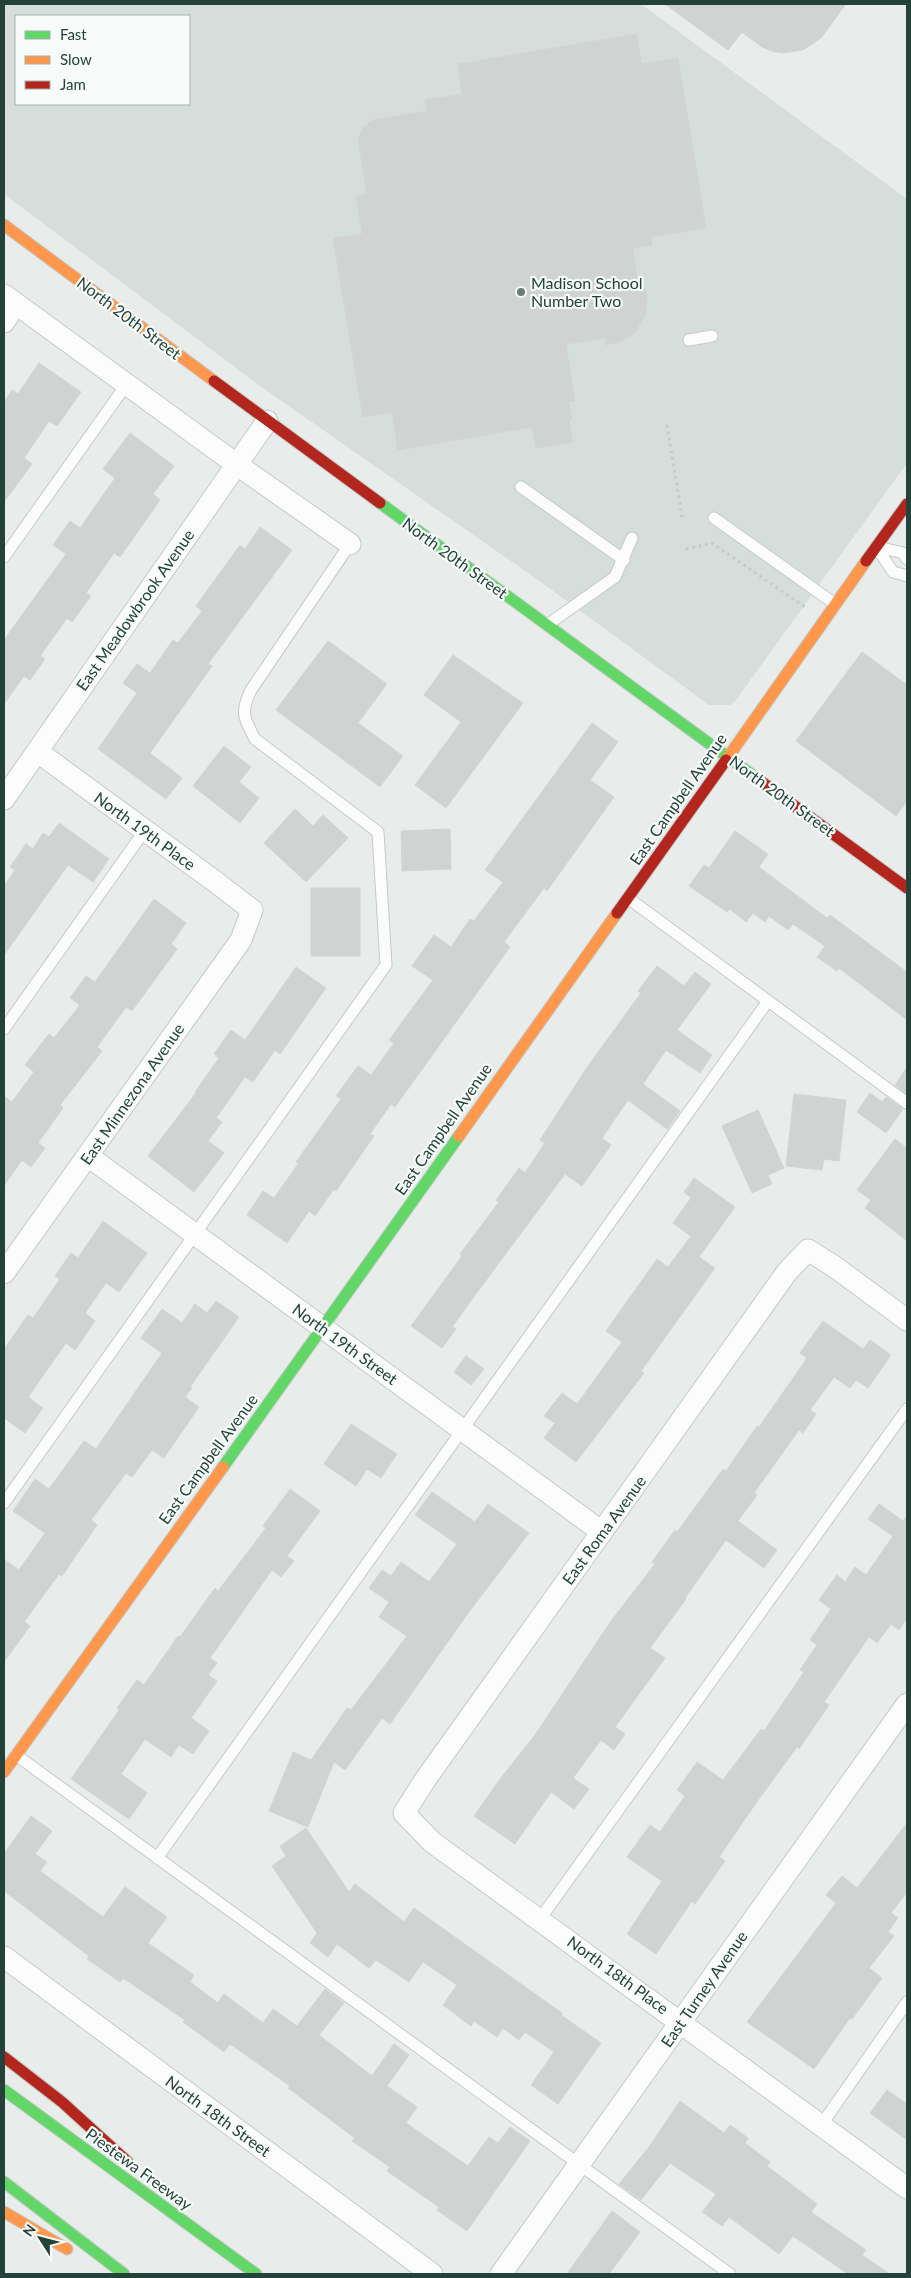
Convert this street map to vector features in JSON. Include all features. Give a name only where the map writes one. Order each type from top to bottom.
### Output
[{"type":"main road","name":"North 20th Street","points":[[4,225],[267,421],[907,888]]},
{"type":"main road","name":"East Campbell Avenue","points":[[4,1772],[323,1328],[907,504]]},
{"type":"main road","points":[[4,2057],[62,2102],[134,2167]]},
{"type":"main road","name":"Piestewa Freeway","points":[[4,2090],[256,2274]]},
{"type":"main road","points":[[148,2180],[226,2253]]},
{"type":"main road","points":[[4,2182],[124,2274]]},
{"type":"main road","points":[[4,2212],[76,2255]]},
{"type":"main road","points":[[93,2265],[109,2274]]},
{"type":"street","points":[[4,322],[10,299],[126,385],[350,544]]},
{"type":"street","name":"East Meadowbrook Avenue","points":[[4,799],[267,421]]},
{"type":"street","name":"North 19th Place","points":[[38,752],[252,910]]},
{"type":"street","name":"East Minnezona Avenue","points":[[4,1273],[241,940],[252,910]]},
{"type":"street","name":"North 19th Street","points":[[88,1156],[602,1532]]},
{"type":"street","name":"East Roma Avenue","points":[[404,1812],[788,1272],[808,1250],[835,1267],[907,1320]]},
{"type":"street","name":"East Turney Avenue","points":[[500,2274],[907,1704]]},
{"type":"street","name":"North 18th Place","points":[[404,1812],[432,1842],[682,2021],[907,2188]]},
{"type":"street","name":"North 18th Street","points":[[4,1957],[432,2274]]},
{"type":"lane","points":[[689,340],[712,336]]},
{"type":"lane","points":[[4,557],[126,385]]},
{"type":"lane","points":[[521,487],[624,560]]},
{"type":"lane","points":[[714,518],[835,604]]},
{"type":"lane","points":[[546,625],[615,577],[632,538]]},
{"type":"lane","points":[[4,1503],[386,965],[378,832],[255,739],[244,720],[244,705],[250,690],[350,544]]},
{"type":"lane","points":[[876,546],[903,552],[907,559]]},
{"type":"lane","points":[[876,546],[893,572],[907,576]]},
{"type":"lane","points":[[4,1029],[145,830]]},
{"type":"lane","points":[[628,898],[907,1103]]},
{"type":"lane","points":[[157,1858],[768,1002]]},
{"type":"lane","points":[[540,1919],[907,1409]]},
{"type":"lane","points":[[16,1755],[730,2274]]},
{"type":"lane","points":[[822,2124],[907,2002]]},
{"type":"path","points":[[667,425],[682,517]]},
{"type":"path","points":[[686,549],[712,543],[805,607]]},
{"type":"shaded area","name":"Madison School Number Two","points":[[4,4],[641,4],[907,199],[907,463],[736,700],[730,705],[709,705],[538,580],[260,386],[4,194]]},
{"type":"building","points":[[665,4],[846,4],[821,38],[803,50],[783,53],[774,52],[762,47],[742,32],[728,50]]},
{"type":"building","points":[[637,34],[641,64],[678,58],[706,228],[651,237],[652,245],[633,248],[639,288],[645,287],[647,297],[646,314],[635,332],[622,341],[605,345],[605,338],[566,344],[575,401],[569,402],[572,420],[569,421],[573,442],[536,448],[532,427],[398,450],[392,412],[363,417],[333,238],[362,234],[356,196],[367,194],[358,139],[363,128],[373,120],[427,111],[425,100],[462,94],[458,64]]},
{"type":"building","points":[[39,363],[81,392],[57,426],[49,421],[24,458],[32,464],[4,502],[4,402],[12,390],[18,394]]},
{"type":"building","points":[[130,433],[174,466],[153,494],[160,500],[120,557],[114,553],[86,593],[91,596],[72,622],[67,618],[40,656],[45,659],[30,680],[24,676],[4,704],[4,640],[66,554],[53,545],[70,521],[80,528],[115,478],[103,469]]},
{"type":"building","points":[[260,527],[292,550],[208,664],[212,666],[150,753],[182,778],[166,799],[98,749],[137,693],[123,683],[137,664],[150,673],[173,640],[178,643],[202,611],[196,606],[240,545],[245,549]]},
{"type":"building","points":[[328,641],[387,684],[358,723],[403,756],[380,787],[276,710]]},
{"type":"building","points":[[862,652],[907,685],[907,801],[896,816],[796,741]]},
{"type":"building","points":[[453,655],[523,703],[446,808],[415,785],[461,722],[424,695]]},
{"type":"building","points":[[592,723],[618,742],[590,780],[614,797],[547,891],[544,888],[504,942],[510,947],[395,1107],[391,1104],[370,1134],[374,1136],[336,1191],[334,1189],[315,1216],[309,1211],[287,1243],[247,1215],[263,1191],[274,1198],[298,1164],[296,1162],[341,1099],[336,1096],[358,1066],[371,1075],[394,1043],[389,1040],[433,980],[412,966],[434,935],[451,947],[470,919],[474,921],[503,882],[485,870]]},
{"type":"building","points":[[224,746],[251,767],[239,782],[259,798],[240,823],[193,786]]},
{"type":"building","points":[[295,809],[313,826],[323,815],[348,838],[306,882],[264,843]]},
{"type":"building","points":[[59,823],[109,859],[93,882],[68,865],[4,955],[4,886],[15,870],[10,867],[26,844],[33,849],[43,833],[49,837]]},
{"type":"building","points":[[450,829],[451,869],[402,871],[401,831]]},
{"type":"building","points":[[735,831],[768,854],[759,867],[827,918],[830,915],[907,972],[907,1020],[839,968],[837,971],[817,957],[825,946],[793,924],[788,930],[769,916],[765,922],[753,913],[746,922],[730,909],[727,912],[689,886],[704,865],[709,868]]},
{"type":"building","points":[[311,888],[360,888],[360,956],[311,956]]},
{"type":"building","points":[[154,899],[186,923],[171,944],[177,949],[132,1011],[126,1007],[97,1047],[102,1051],[60,1105],[63,1108],[38,1143],[45,1148],[31,1167],[22,1160],[4,1186],[4,1096],[12,1102],[34,1072],[25,1065],[49,1034],[54,1038],[80,1005],[70,998],[86,976],[95,982]]},
{"type":"building","points":[[657,966],[684,986],[695,972],[711,984],[677,1030],[712,1055],[700,1073],[666,1050],[643,1084],[680,1111],[667,1129],[628,1100],[602,1138],[611,1145],[582,1186],[565,1174],[452,1327],[456,1329],[442,1348],[411,1326],[462,1256],[460,1254],[499,1202],[496,1200],[519,1168],[525,1173],[545,1143],[540,1140],[588,1066],[641,993],[638,991]]},
{"type":"building","points":[[296,967],[326,988],[280,1054],[275,1050],[253,1082],[245,1077],[216,1118],[222,1122],[208,1141],[224,1153],[194,1192],[148,1156],[196,1093],[219,1058],[214,1054],[231,1030],[245,1040]]},
{"type":"building","points":[[907,1067],[907,1094],[895,1085]]},
{"type":"building","points":[[870,1093],[882,1102],[886,1097],[903,1109],[886,1133],[857,1112]]},
{"type":"building","points":[[794,1094],[846,1100],[839,1161],[824,1159],[822,1170],[786,1166]]},
{"type":"building","points":[[758,1110],[784,1168],[768,1175],[772,1184],[752,1193],[722,1126]]},
{"type":"building","points":[[895,1139],[907,1148],[907,1241],[865,1208],[871,1200],[857,1190]]},
{"type":"building","points":[[694,1178],[735,1207],[699,1257],[715,1268],[641,1371],[644,1373],[576,1462],[544,1438],[555,1423],[544,1416],[562,1393],[577,1404],[622,1342],[606,1331],[657,1259],[668,1267],[691,1236],[673,1223],[691,1198],[684,1192]]},
{"type":"building","points":[[103,1221],[147,1253],[119,1292],[106,1283],[85,1313],[95,1321],[75,1350],[66,1343],[28,1397],[43,1408],[25,1433],[4,1418],[4,1349],[28,1315],[33,1318],[60,1279],[55,1276],[71,1253],[78,1258]]},
{"type":"building","points":[[216,1301],[239,1317],[185,1397],[199,1407],[164,1458],[152,1450],[132,1477],[126,1473],[91,1520],[97,1525],[62,1576],[59,1574],[24,1622],[30,1626],[4,1662],[4,1559],[19,1570],[45,1533],[13,1511],[35,1479],[49,1489],[84,1441],[96,1449],[162,1353],[141,1338],[162,1309],[182,1323],[195,1304],[207,1313]]},
{"type":"building","points":[[823,1321],[863,1349],[870,1340],[891,1355],[868,1388],[856,1380],[850,1388],[834,1377],[810,1410],[816,1414],[803,1433],[799,1430],[754,1493],[757,1495],[738,1521],[777,1550],[764,1568],[726,1540],[650,1648],[665,1658],[615,1727],[625,1734],[614,1750],[601,1740],[573,1778],[589,1789],[574,1809],[551,1792],[515,1844],[474,1816],[535,1735],[611,1621],[655,1564],[652,1562],[675,1530],[677,1532],[723,1469],[726,1471],[757,1426],[759,1427],[807,1358],[800,1353]]},
{"type":"building","points":[[466,1356],[484,1369],[471,1385],[454,1372]]},
{"type":"building","points":[[351,1424],[397,1454],[381,1478],[367,1469],[356,1486],[324,1464]]},
{"type":"building","points":[[290,1489],[320,1511],[287,1556],[294,1561],[281,1577],[272,1570],[210,1658],[217,1663],[208,1675],[217,1681],[191,1718],[209,1731],[193,1754],[179,1745],[171,1757],[145,1739],[121,1774],[147,1793],[129,1819],[71,1779],[119,1710],[117,1708],[137,1680],[144,1685],[178,1636],[180,1637],[215,1588],[218,1591],[266,1528],[263,1526]]},
{"type":"building","points":[[432,1492],[475,1522],[488,1504],[529,1533],[466,1616],[390,1724],[382,1718],[345,1770],[334,1762],[308,1827],[269,1811],[293,1752],[311,1760],[347,1708],[351,1710],[407,1636],[379,1617],[389,1602],[369,1588],[382,1570],[391,1576],[401,1562],[429,1582],[457,1544],[415,1515]]},
{"type":"building","points":[[879,1504],[903,1521],[907,1516],[907,1618],[899,1630],[891,1624],[877,1643],[869,1637],[824,1702],[829,1705],[799,1749],[797,1747],[719,1857],[725,1861],[695,1904],[692,1901],[656,1954],[627,1934],[662,1881],[627,1857],[650,1825],[660,1832],[685,1796],[677,1790],[697,1762],[723,1780],[761,1729],[764,1731],[804,1672],[800,1670],[817,1645],[810,1640],[831,1609],[819,1600],[837,1575],[845,1582],[855,1567],[866,1575],[893,1536],[868,1519]]},
{"type":"building","points":[[31,1816],[52,1831],[35,1854],[47,1862],[40,1871],[103,1917],[125,1887],[167,1917],[148,1943],[194,1975],[190,1982],[218,2003],[224,1994],[263,2023],[273,2009],[297,2026],[325,1989],[344,2003],[319,2035],[372,2076],[394,2044],[409,2055],[387,2086],[417,2107],[406,2123],[468,2166],[489,2137],[498,2143],[510,2127],[530,2141],[467,2231],[437,2210],[439,2207],[387,2171],[390,2167],[352,2141],[355,2138],[288,2088],[290,2086],[230,2044],[224,2052],[183,2022],[185,2020],[123,1978],[120,1982],[87,1959],[89,1956],[4,1891],[4,1854]]},
{"type":"building","points":[[907,1823],[907,1892],[891,1913],[898,1918],[888,1932],[894,1936],[869,1968],[882,1978],[852,2019],[850,2018],[814,2069],[747,2022],[836,1903],[826,1895],[842,1876],[857,1888]]},
{"type":"building","points":[[306,1828],[349,1892],[355,1884],[404,1922],[414,1908],[601,2043],[558,2104],[531,2085],[554,2052],[525,2032],[519,2040],[503,2028],[497,2037],[474,2021],[471,2026],[443,2005],[457,1985],[423,1962],[409,1982],[376,1960],[369,1968],[337,1944],[328,1957],[310,1943],[317,1933],[272,1866],[286,1856],[280,1846]]},
{"type":"building","points":[[887,2090],[907,2104],[907,2140],[870,2113]]},
{"type":"building","points":[[680,2101],[724,2133],[730,2125],[748,2138],[745,2143],[770,2162],[767,2166],[817,2204],[811,2212],[866,2250],[862,2255],[890,2274],[848,2274],[793,2236],[779,2254],[729,2217],[722,2226],[702,2212],[716,2194],[670,2163],[641,2200],[619,2184],[649,2147]]},
{"type":"building","points":[[612,2211],[640,2232],[609,2274],[567,2274]]},
{"type":"traffic: fast","points":[[380,503],[755,777]]},
{"type":"traffic: fast","points":[[223,1467],[459,1136]]},
{"type":"traffic: fast","points":[[4,2090],[256,2274]]},
{"type":"traffic: fast","points":[[4,2182],[124,2274]]},
{"type":"traffic: slow","points":[[4,225],[214,381]]},
{"type":"traffic: slow","points":[[726,760],[866,561]]},
{"type":"traffic: slow","points":[[459,1136],[617,913]]},
{"type":"traffic: slow","points":[[4,1772],[223,1467]]},
{"type":"traffic: slow","points":[[4,2212],[67,2249]]},
{"type":"traffic: jam","points":[[214,381],[380,503]]},
{"type":"traffic: jam","points":[[866,561],[907,504]]},
{"type":"traffic: jam","points":[[617,913],[726,760]]},
{"type":"traffic: jam","points":[[755,777],[907,888]]},
{"type":"traffic: jam","points":[[4,2057],[62,2102],[128,2162]]},
{"type":"place","name":"Madison School Number Two","points":[[521,292]]}]
